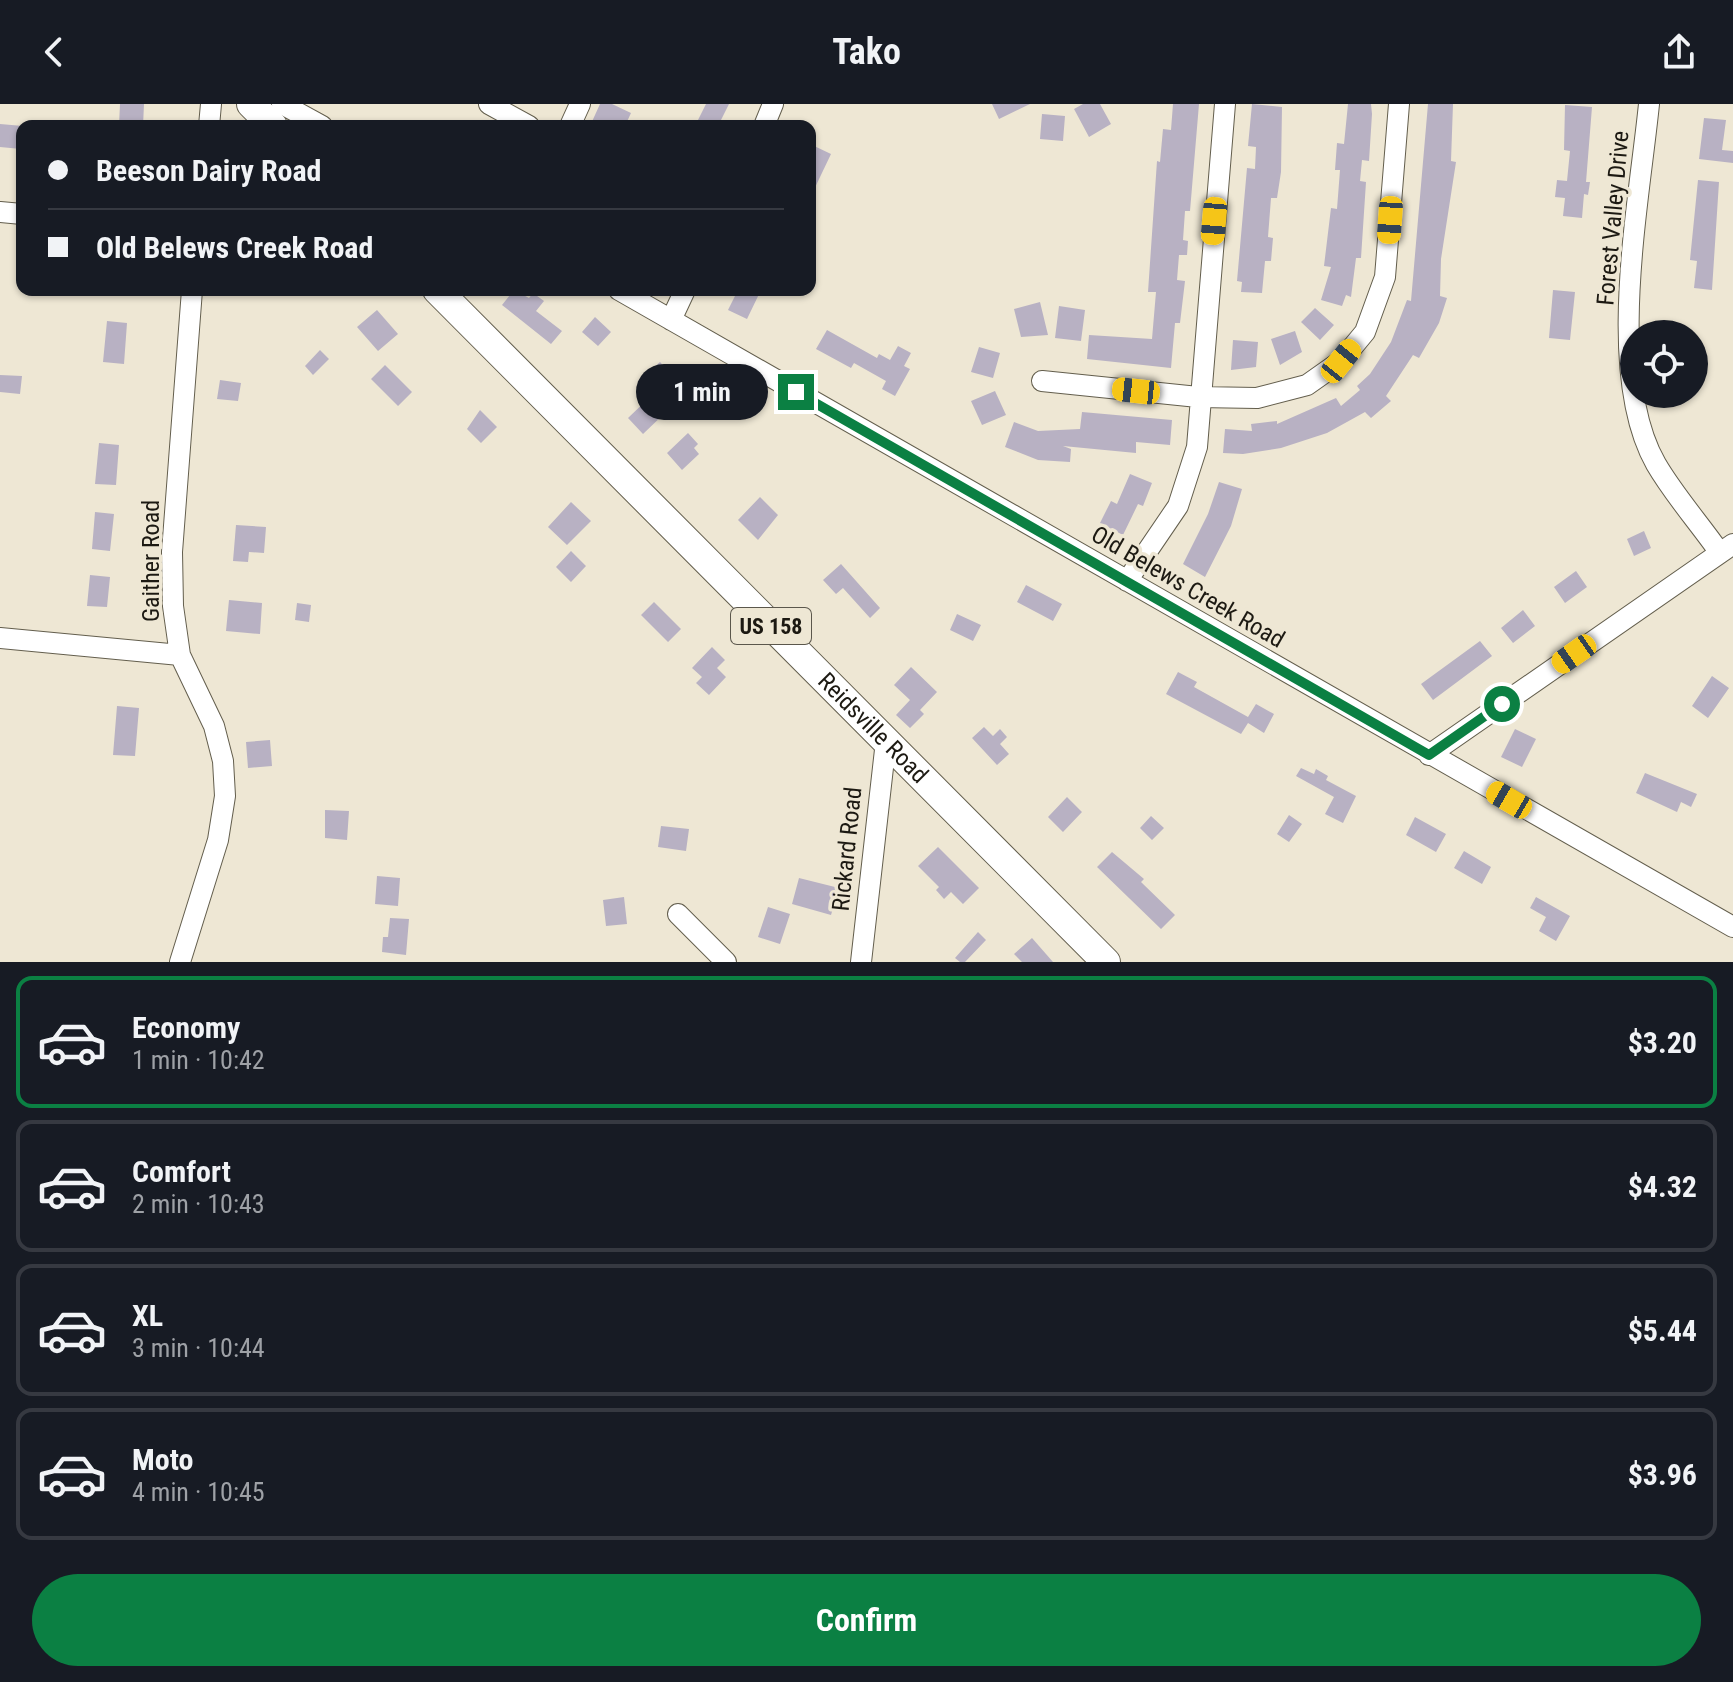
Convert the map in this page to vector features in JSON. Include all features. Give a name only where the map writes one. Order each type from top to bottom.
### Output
[{"type":"highway","points":[[251,104],[267,120]]},
{"type":"highway","name":"Reidsville Road","points":[[443,296],[1106,962]]},
{"type":"street","points":[[282,104],[311,120]]},
{"type":"street","points":[[489,104],[518,120]]},
{"type":"street","points":[[1127,581],[1178,506],[1197,447],[1198,397],[1225,104]]},
{"type":"street","points":[[1042,381],[1198,397],[1257,398],[1307,385],[1341,361],[1365,332],[1385,277],[1399,104]]},
{"type":"street","name":"Forest Valley Drive","points":[[1649,104],[1630,300],[1630,372],[1638,418],[1655,462],[1726,548]]},
{"type":"street","name":"Gaither Road","points":[[180,962],[218,840],[225,796],[223,761],[214,726],[180,655],[172,552],[192,296]]},
{"type":"street","name":"Old Belews Creek Road","points":[[629,296],[1733,927]]},
{"type":"street","points":[[671,320],[682,296]]},
{"type":"street","points":[[1429,755],[1726,548]]},
{"type":"street","points":[[0,638],[180,655]]},
{"type":"street","name":"Rickard Road","points":[[861,962],[886,741]]},
{"type":"street","points":[[678,914],[726,962]]},
{"type":"building","points":[[120,104],[144,104],[143,120],[119,120]]},
{"type":"building","points":[[600,104],[612,104],[631,113],[628,120],[593,120]]},
{"type":"building","points":[[706,104],[729,104],[721,120],[698,120]]},
{"type":"building","points":[[992,104],[1030,104],[999,119]]},
{"type":"building","points":[[1083,104],[1100,104],[1111,124],[1089,137],[1074,109]]},
{"type":"building","points":[[1173,104],[1199,104],[1190,211],[1185,211],[1183,240],[1188,241],[1187,255],[1179,255],[1177,280],[1185,281],[1180,323],[1175,323],[1171,368],[1087,359],[1089,335],[1152,339],[1156,292],[1148,292],[1157,161],[1160,162],[1163,129],[1171,130]]},
{"type":"building","points":[[1252,104],[1282,107],[1281,172],[1277,198],[1271,198],[1268,237],[1273,238],[1271,261],[1265,261],[1262,293],[1241,292],[1242,282],[1237,281],[1247,168],[1255,169],[1256,147],[1248,146]]},
{"type":"building","points":[[1348,104],[1371,104],[1372,114],[1369,161],[1362,160],[1360,181],[1366,182],[1361,258],[1356,258],[1351,297],[1346,295],[1342,306],[1321,300],[1331,267],[1324,266],[1331,208],[1337,209],[1340,170],[1335,170],[1337,143],[1344,144]]},
{"type":"building","points":[[1428,104],[1453,104],[1451,161],[1456,162],[1441,259],[1440,296],[1447,298],[1439,323],[1419,358],[1413,355],[1386,396],[1391,401],[1371,418],[1365,412],[1327,433],[1281,448],[1243,454],[1223,453],[1225,429],[1252,431],[1251,424],[1277,421],[1277,424],[1336,398],[1341,406],[1360,390],[1357,386],[1370,374],[1391,342],[1407,300],[1411,301]]},
{"type":"building","points":[[1565,105],[1592,107],[1586,182],[1590,182],[1588,195],[1584,194],[1582,218],[1563,216],[1565,198],[1555,197],[1557,180],[1567,181],[1570,151],[1564,150]]},
{"type":"building","points":[[1042,114],[1065,116],[1063,141],[1040,139]]},
{"type":"building","points":[[1704,118],[1726,120],[1722,150],[1733,151],[1733,163],[1699,159]]},
{"type":"building","points":[[0,124],[16,125],[16,149],[0,147]]},
{"type":"building","points":[[816,147],[831,154],[816,185]]},
{"type":"building","points":[[1698,180],[1719,182],[1712,290],[1694,288],[1697,261],[1690,260]]},
{"type":"building","points":[[1553,290],[1575,292],[1570,340],[1549,338]]},
{"type":"building","points":[[509,296],[537,296],[544,301],[536,311],[562,331],[551,344],[502,305]]},
{"type":"building","points":[[735,296],[758,296],[747,319],[728,310]]},
{"type":"building","points":[[1040,302],[1048,335],[1021,337],[1014,309]]},
{"type":"building","points":[[1059,306],[1085,310],[1081,341],[1055,338]]},
{"type":"building","points":[[1315,308],[1334,325],[1320,340],[1301,322]]},
{"type":"building","points":[[377,310],[398,334],[378,351],[357,327]]},
{"type":"building","points":[[595,317],[611,332],[598,346],[582,332]]},
{"type":"building","points":[[107,321],[127,323],[124,364],[103,362]]},
{"type":"building","points":[[827,330],[877,358],[879,354],[890,360],[898,346],[911,353],[904,366],[910,369],[895,396],[882,389],[886,381],[854,363],[851,368],[816,349]]},
{"type":"building","points":[[1295,331],[1302,352],[1280,365],[1271,339]]},
{"type":"building","points":[[1233,340],[1258,342],[1256,367],[1231,370]]},
{"type":"building","points":[[979,347],[1000,353],[993,378],[971,372]]},
{"type":"building","points":[[320,350],[329,359],[313,375],[305,366]]},
{"type":"building","points":[[660,362],[671,374],[661,383],[650,371]]},
{"type":"building","points":[[385,365],[412,392],[398,406],[371,379]]},
{"type":"building","points":[[0,375],[22,376],[20,394],[0,392]]},
{"type":"building","points":[[220,380],[241,383],[238,401],[217,399]]},
{"type":"building","points":[[995,391],[1006,415],[982,425],[971,401]]},
{"type":"building","points":[[651,396],[666,412],[643,434],[628,418]]},
{"type":"building","points":[[480,410],[497,427],[481,443],[467,429]]},
{"type":"building","points":[[1082,412],[1172,420],[1170,445],[1136,442],[1136,453],[1063,446],[1071,449],[1070,462],[1038,460],[1005,447],[1014,422],[1038,431],[1080,429]]},
{"type":"building","points":[[688,433],[698,444],[694,448],[699,454],[682,470],[667,453]]},
{"type":"building","points":[[99,443],[119,445],[116,485],[95,484]]},
{"type":"building","points":[[1130,474],[1152,483],[1143,506],[1138,504],[1123,535],[1100,523],[1111,501],[1117,504]]},
{"type":"building","points":[[1219,482],[1242,489],[1231,526],[1205,577],[1183,564],[1208,514]]},
{"type":"building","points":[[760,497],[778,515],[758,540],[738,520]]},
{"type":"building","points":[[571,502],[591,521],[567,545],[548,527]]},
{"type":"building","points":[[95,512],[114,514],[110,551],[92,549]]},
{"type":"building","points":[[236,525],[266,527],[264,553],[249,552],[248,562],[233,561]]},
{"type":"building","points":[[1644,531],[1651,548],[1634,556],[1627,539]]},
{"type":"building","points":[[571,551],[586,566],[571,582],[556,567]]},
{"type":"building","points":[[841,564],[880,608],[870,618],[843,588],[836,594],[823,580]]},
{"type":"building","points":[[1576,571],[1587,587],[1565,603],[1554,587]]},
{"type":"building","points":[[90,575],[110,577],[107,607],[87,606]]},
{"type":"building","points":[[1026,585],[1062,604],[1053,621],[1017,602]]},
{"type":"building","points":[[229,600],[262,603],[260,634],[226,631]]},
{"type":"building","points":[[654,602],[681,629],[668,642],[641,615]]},
{"type":"building","points":[[297,603],[311,605],[309,622],[295,620]]},
{"type":"building","points":[[1523,610],[1535,626],[1513,643],[1501,628]]},
{"type":"building","points":[[957,614],[981,625],[973,641],[950,630]]},
{"type":"building","points":[[1480,641],[1492,656],[1433,700],[1421,684]]},
{"type":"building","points":[[712,647],[725,660],[717,668],[726,677],[709,695],[696,683],[702,677],[692,668]]},
{"type":"building","points":[[911,667],[937,692],[920,710],[924,714],[910,728],[896,715],[910,700],[894,685]]},
{"type":"building","points":[[1178,672],[1197,682],[1194,687],[1248,717],[1256,704],[1274,714],[1264,733],[1248,723],[1241,734],[1166,694]]},
{"type":"building","points":[[1712,676],[1729,688],[1708,718],[1692,706]]},
{"type":"building","points":[[117,706],[139,708],[135,756],[113,755]]},
{"type":"building","points":[[984,727],[993,736],[1000,729],[1007,737],[1000,744],[1009,754],[997,765],[972,738]]},
{"type":"building","points":[[1515,729],[1536,739],[1522,767],[1501,757]]},
{"type":"building","points":[[270,740],[272,766],[248,768],[246,742]]},
{"type":"building","points":[[1301,768],[1314,774],[1316,769],[1328,776],[1326,780],[1356,796],[1343,823],[1325,814],[1334,797],[1296,776]]},
{"type":"building","points":[[1645,773],[1697,794],[1691,807],[1681,802],[1677,812],[1636,793]]},
{"type":"building","points":[[1067,797],[1082,812],[1063,832],[1048,817]]},
{"type":"building","points":[[325,810],[349,811],[347,840],[325,838]]},
{"type":"building","points":[[1289,815],[1302,824],[1289,842],[1277,834]]},
{"type":"building","points":[[1151,816],[1164,828],[1152,840],[1140,828]]},
{"type":"building","points":[[1415,817],[1446,834],[1436,852],[1406,835]]},
{"type":"building","points":[[661,826],[689,829],[686,851],[658,847]]},
{"type":"building","points":[[938,847],[979,888],[963,904],[951,892],[944,899],[936,890],[939,887],[918,866]]},
{"type":"building","points":[[1464,851],[1491,867],[1482,884],[1454,868]]},
{"type":"building","points":[[1112,852],[1144,879],[1141,882],[1175,915],[1161,929],[1097,867]]},
{"type":"building","points":[[377,876],[400,878],[398,906],[375,904]]},
{"type":"building","points":[[799,878],[839,888],[831,915],[792,904]]},
{"type":"building","points":[[624,897],[627,924],[606,926],[603,900]]},
{"type":"building","points":[[1536,897],[1570,916],[1556,941],[1539,931],[1546,917],[1530,908]]},
{"type":"building","points":[[768,907],[790,914],[780,944],[758,937]]},
{"type":"building","points":[[390,918],[409,919],[406,955],[382,952],[383,937],[388,937]]},
{"type":"building","points":[[978,932],[986,940],[965,962],[960,962],[955,958]]},
{"type":"building","points":[[1032,938],[1053,962],[1022,962],[1014,954]]},
{"type":"route","points":[[796,392],[1429,755],[1502,704]]}]
